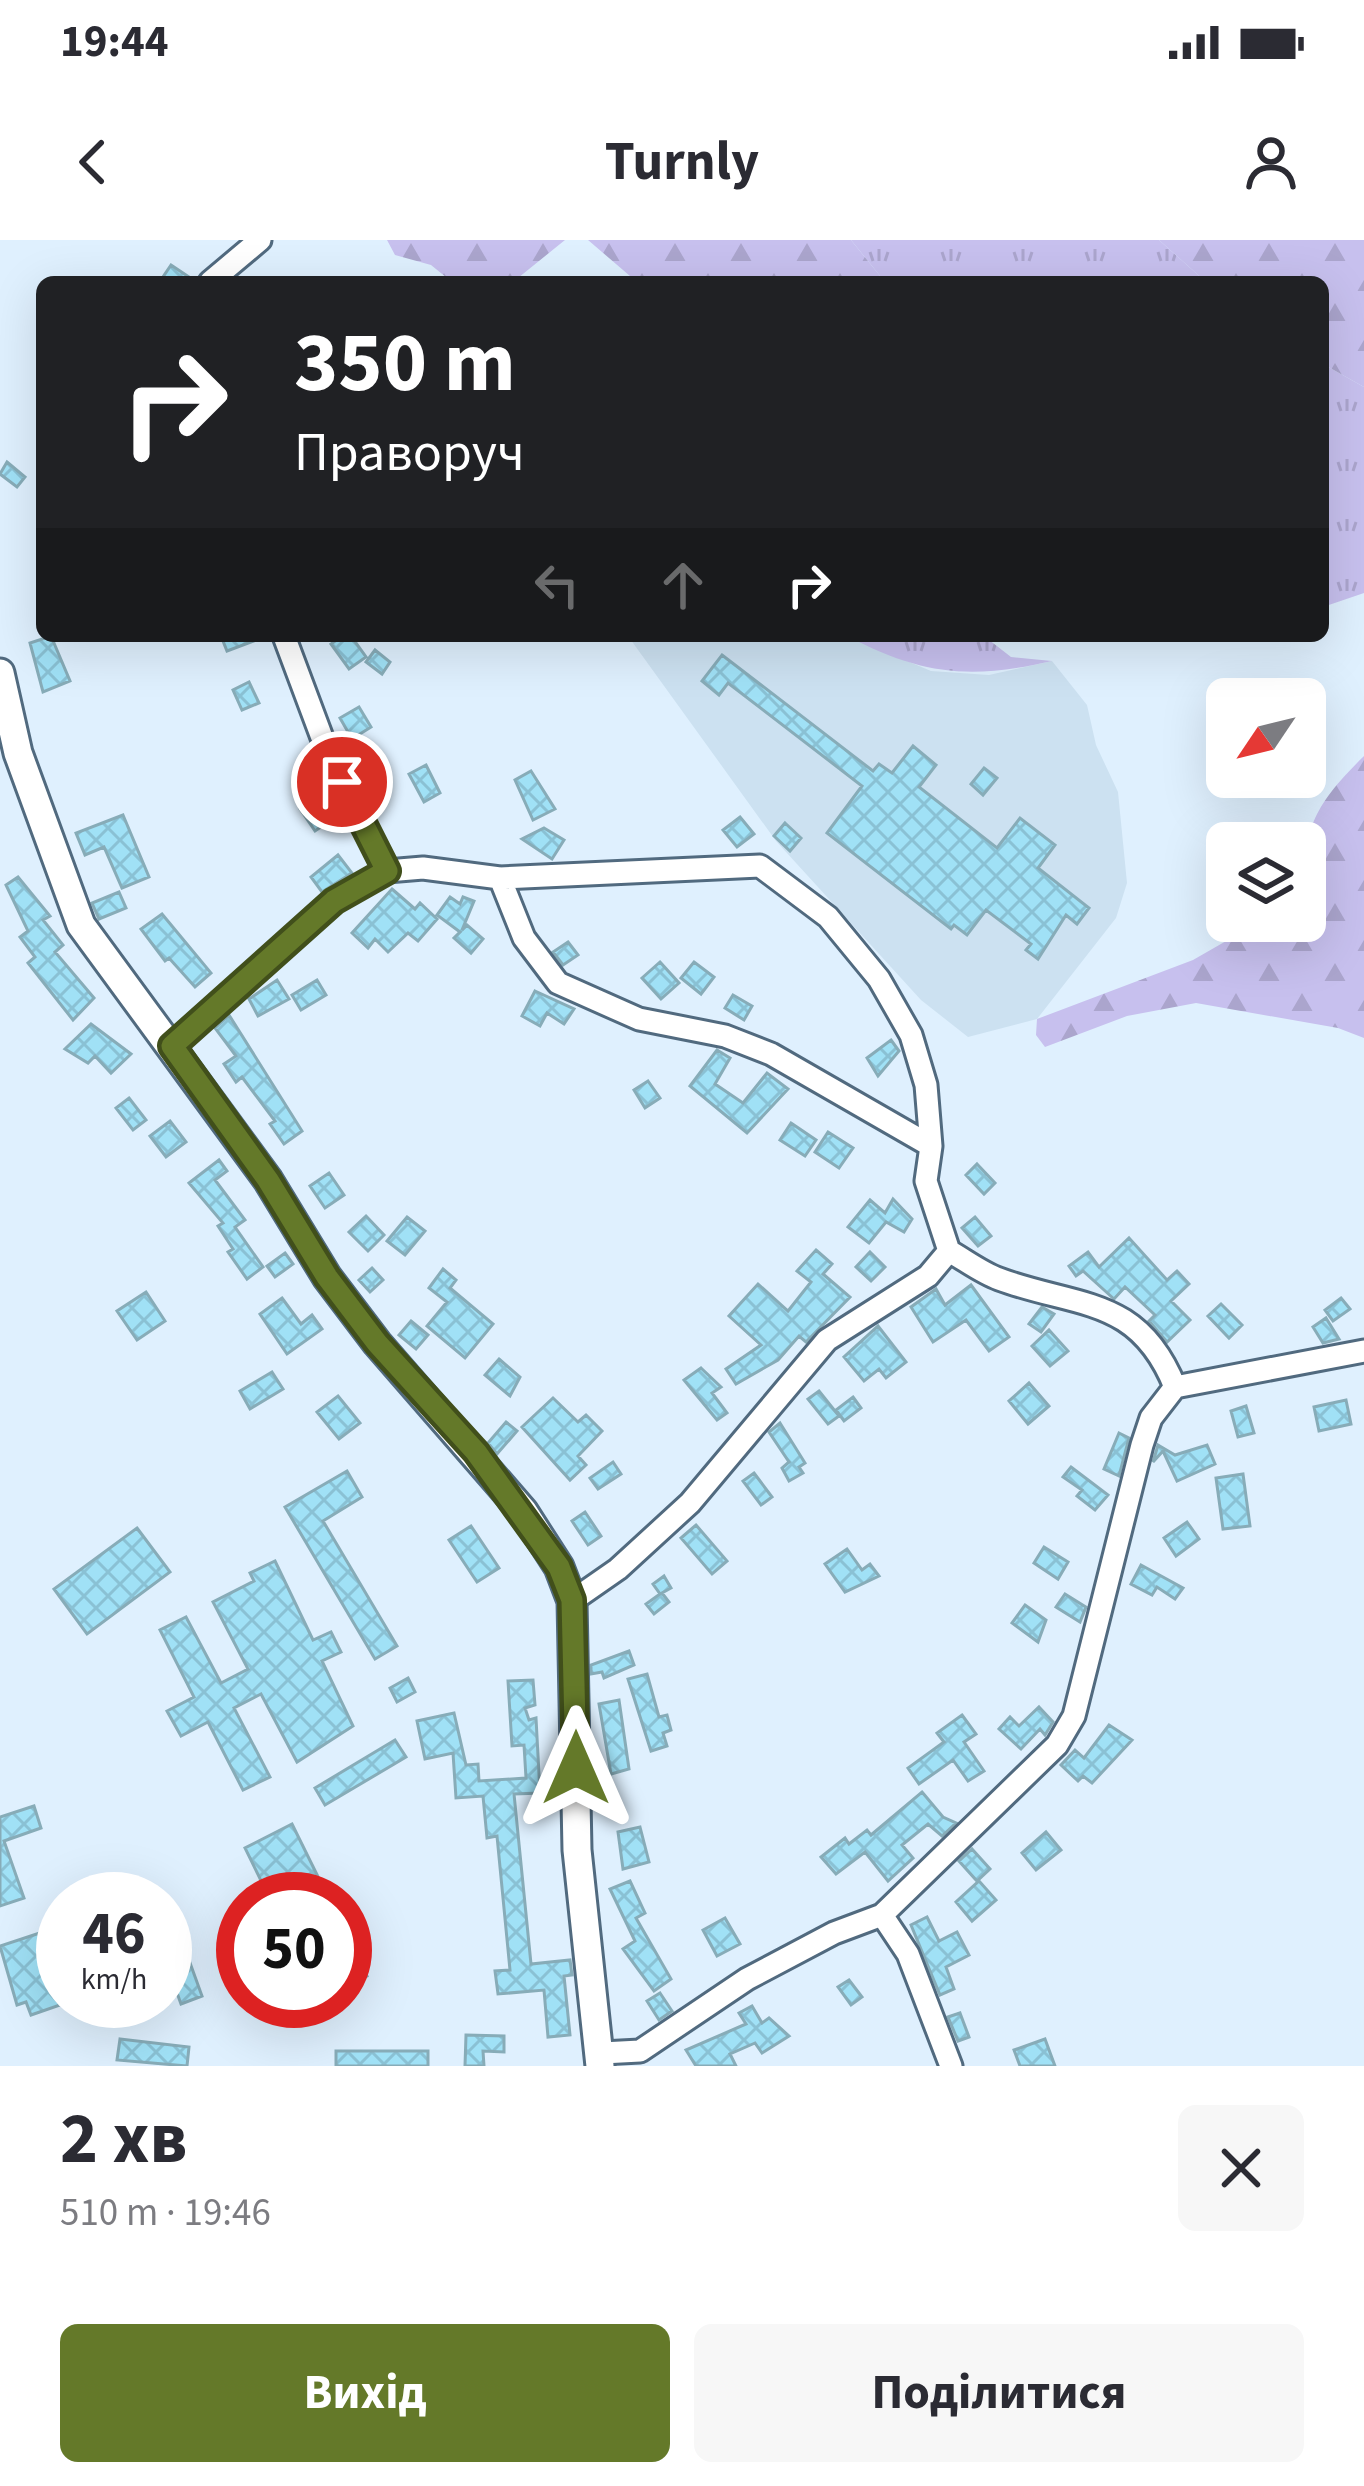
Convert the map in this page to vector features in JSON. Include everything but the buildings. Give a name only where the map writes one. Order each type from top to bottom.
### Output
[{"type":"main road","points":[[0,673],[9,756],[81,925],[172,1046],[339,1294],[523,1511],[559,1567],[572,1600],[577,1850],[601,2060]]},
{"type":"street","points":[[217,276],[260,240]]},
{"type":"street","points":[[286,642],[324,742],[387,871]]},
{"type":"street","points":[[172,1046],[334,901],[387,871],[423,868],[500,878],[760,866],[828,917],[879,979],[911,1035],[926,1085],[931,1146],[926,1181],[950,1251],[998,1279],[1117,1311],[1163,1358],[1175,1387]]},
{"type":"street","points":[[500,878],[524,938],[558,983],[639,1019],[725,1036],[771,1054],[931,1146]]},
{"type":"street","points":[[572,1600],[618,1569],[689,1503],[827,1340],[928,1276],[950,1251]]},
{"type":"street","points":[[601,2060],[640,2051],[747,1979],[834,1933],[882,1916],[1027,1780],[1074,1716],[1142,1444],[1151,1418],[1175,1387],[1364,1351]]},
{"type":"street","points":[[882,1916],[908,1954],[951,2066]]},
{"type":"shaded area","points":[[632,642],[861,642],[931,671],[989,675],[1052,661],[1087,705],[1096,745],[1118,792],[1127,883],[1116,918],[1037,1019],[968,1037],[921,1000],[776,841]]},
{"type":"green space","points":[[387,240],[565,240],[520,276],[445,276],[431,265],[395,255]]},
{"type":"green space","points":[[588,240],[851,240],[880,276],[630,276]]},
{"type":"green space","points":[[851,240],[1159,240],[1199,276],[880,276]]},
{"type":"green space","points":[[1159,240],[1364,240],[1364,387],[1329,367],[1329,276],[1199,276]]},
{"type":"green space","points":[[1329,367],[1364,387],[1364,593],[1329,605]]},
{"type":"green space","points":[[859,642],[992,642],[1011,657],[1052,661],[971,672],[923,666]]},
{"type":"green space","points":[[1364,756],[1364,1038],[1338,1028],[1196,1003],[1127,1016],[1045,1047],[1036,1035],[1037,1019],[1193,960],[1224,942],[1326,942],[1326,822],[1314,822],[1343,777]]},
{"type":"route","points":[[342,782],[387,871],[369,877],[334,901],[172,1046],[268,1180],[327,1277],[377,1343],[476,1452],[559,1567],[572,1600],[576,1768]]}]
